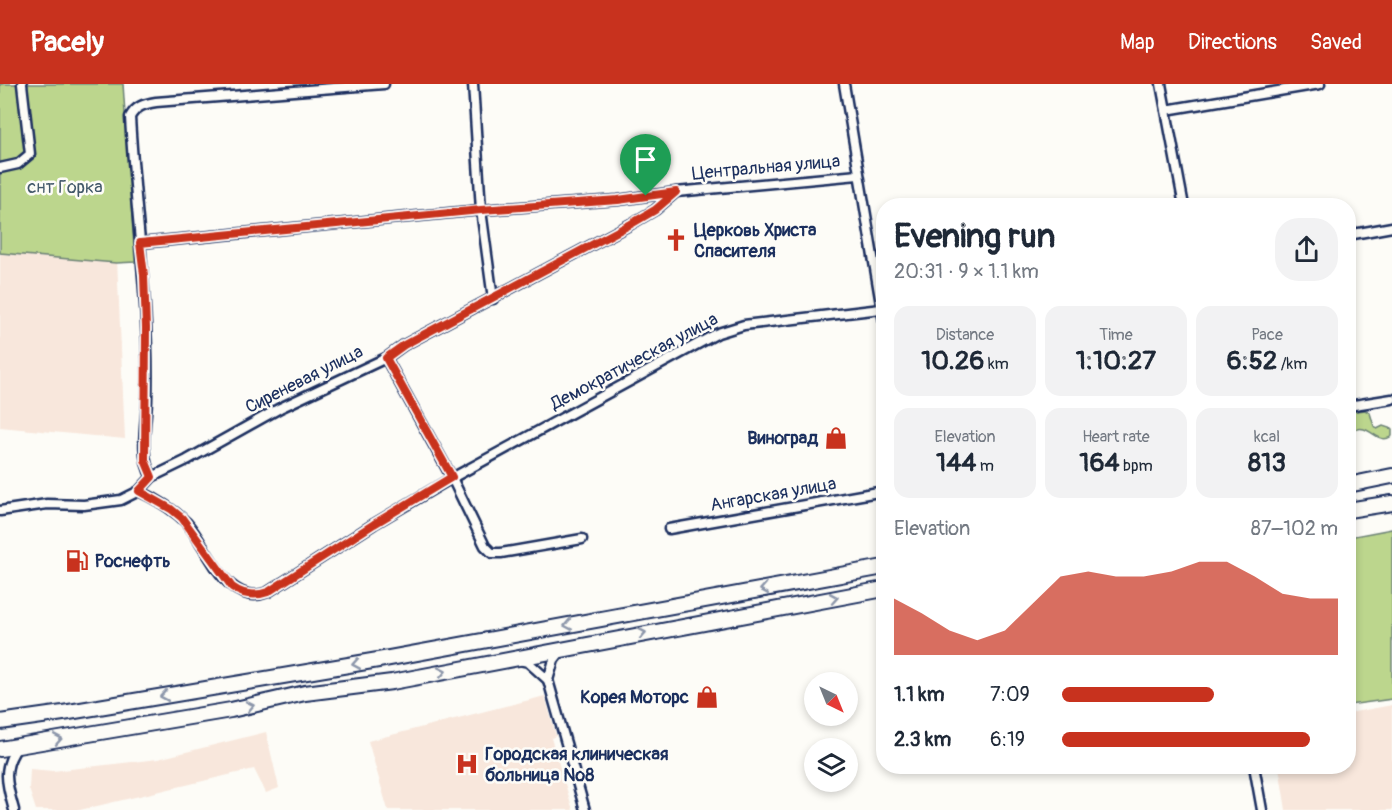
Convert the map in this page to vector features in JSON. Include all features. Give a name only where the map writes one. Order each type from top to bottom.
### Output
[{"type":"main road","points":[[1356,483],[1392,476]]},
{"type":"main road","points":[[1356,509],[1392,503]]},
{"type":"main road","points":[[0,722],[384,659],[876,568]]},
{"type":"main road","points":[[0,749],[231,710],[305,693],[392,682],[876,590]]},
{"type":"street","points":[[0,168],[18,164],[30,154],[22,84]]},
{"type":"street","points":[[152,477],[145,460],[147,340],[144,275],[130,117],[140,106],[156,102],[384,84]]},
{"type":"street","points":[[472,84],[481,210],[493,299]]},
{"type":"street","points":[[844,84],[858,176],[876,257]]},
{"type":"street","points":[[1161,84],[1182,198]]},
{"type":"street","points":[[1166,110],[1320,84]]},
{"type":"street","name":"Центральная улица","points":[[140,243],[858,176]]},
{"type":"street","name":"Сиреневая улица","points":[[139,491],[152,477],[164,470],[188,460],[280,408],[386,358],[404,345],[631,224],[655,210],[676,192]]},
{"type":"street","points":[[1356,233],[1392,227]]},
{"type":"street","name":"Демократическая улица","points":[[139,491],[182,518],[232,587],[242,593],[256,595],[268,592],[452,477],[718,333],[744,325],[876,310]]},
{"type":"street","points":[[386,358],[452,477],[485,546],[492,553],[582,539]]},
{"type":"street","points":[[1356,405],[1392,399]]},
{"type":"street","points":[[0,511],[47,504],[110,503],[139,491]]},
{"type":"street","name":"Ангарская улица","points":[[669,529],[876,492]]},
{"type":"street","points":[[867,570],[876,564]]},
{"type":"street","points":[[548,680],[554,660],[564,648]]},
{"type":"street","points":[[514,658],[528,662],[548,680],[585,810]]},
{"type":"street","points":[[14,810],[3,768],[18,746]]},
{"type":"street","points":[[1255,774],[1262,810]]},
{"type":"shaded area","points":[[0,254],[117,259],[125,439],[0,427]]},
{"type":"shaded area","name":"Городская клиническая больница №8","points":[[545,696],[556,736],[551,738],[573,810],[388,810],[368,741]]},
{"type":"shaded area","points":[[1392,705],[1392,810],[1286,810],[1280,774],[1356,774],[1356,712]]},
{"type":"shaded area","points":[[266,732],[279,788],[266,793],[254,769],[80,810],[36,810],[29,789],[30,769],[53,771],[158,759]]},
{"type":"green space","name":"снт Горка","points":[[0,84],[123,84],[135,262],[116,263],[0,253]]},
{"type":"green space","points":[[1365,410],[1370,413],[1374,426],[1377,429],[1383,426],[1392,429],[1392,436],[1384,439],[1368,430],[1356,429],[1356,411]]},
{"type":"green space","points":[[1392,529],[1392,699],[1356,704],[1356,536]]},
{"type":"place","name":"Церковь Христа Спасителя","points":[[676,240]]},
{"type":"place","name":"Виноград","points":[[836,438]]},
{"type":"place","name":"Роснефть","points":[[77,561]]},
{"type":"place","name":"Корея Моторс","points":[[707,697]]},
{"type":"place","name":"Городская клиническая больница №8","points":[[467,764]]},
{"type":"route","points":[[676,192],[655,210],[631,224],[404,345],[386,358],[452,477],[268,592],[251,595],[237,591],[225,580],[182,518],[139,491],[152,477],[145,460],[146,328],[140,243],[646,196],[676,192]]}]
